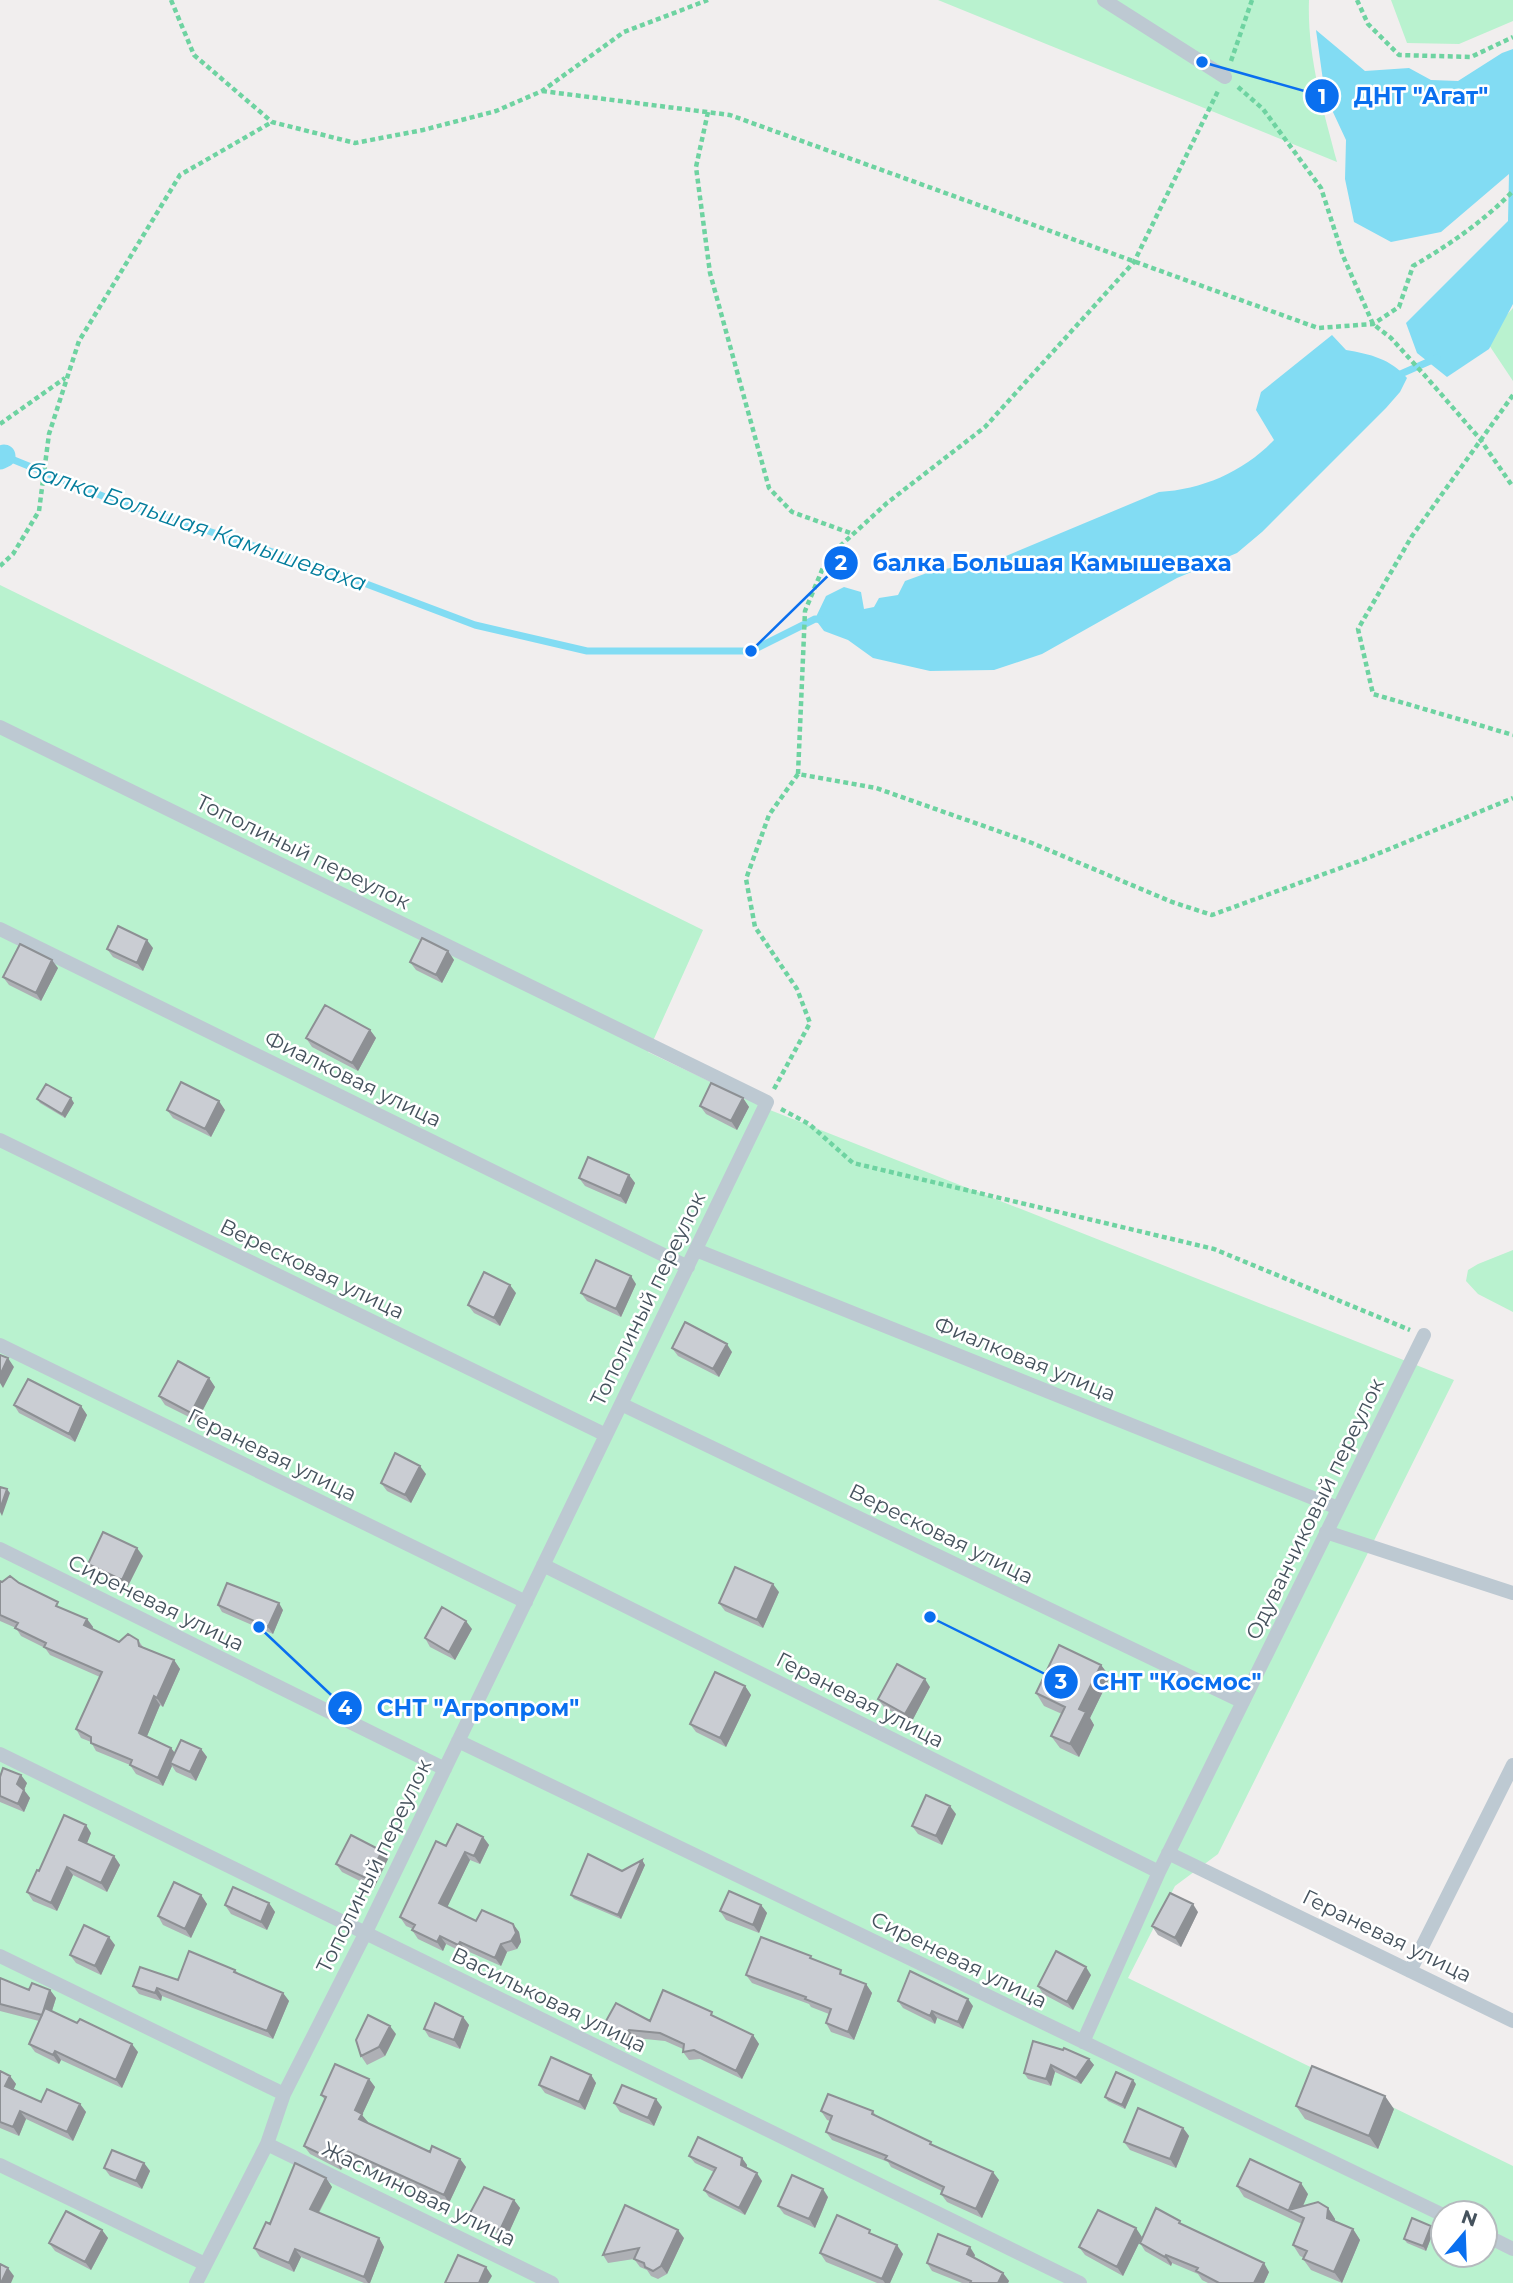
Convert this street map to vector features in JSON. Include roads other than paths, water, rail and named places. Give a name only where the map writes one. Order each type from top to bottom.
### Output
[{"type":"lane","points":[[1104,0],[1225,77]]},
{"type":"lane","name":"Тополиный переулок","points":[[0,727],[767,1102],[365,1934],[284,2094],[267,2144],[196,2283]]},
{"type":"lane","name":"Фиалковая улица","points":[[0,929],[688,1267]]},
{"type":"lane","name":"Вересковая улица","points":[[0,1140],[606,1435]]},
{"type":"lane","name":"Фиалковая улица","points":[[696,1250],[1338,1508]]},
{"type":"lane","name":"Одуванчиковый переулок","points":[[1083,2042],[1158,1872],[1424,1335]]},
{"type":"lane","name":"Гераневая улица","points":[[0,1345],[526,1602]]},
{"type":"lane","name":"Вересковая улица","points":[[621,1404],[1243,1702]]},
{"type":"lane","points":[[1326,1532],[1513,1593]]},
{"type":"lane","name":"Сиреневая улица","points":[[0,1549],[444,1769]]},
{"type":"lane","name":"Гераневая улица","points":[[543,1565],[1158,1872]]},
{"type":"lane","name":"Сиреневая улица","points":[[458,1741],[1429,2208]]},
{"type":"lane","name":"Васильковая улица","points":[[0,1754],[1080,2283]]},
{"type":"lane","points":[[1410,1971],[1513,1765]]},
{"type":"lane","name":"Гераневая улица","points":[[1168,1853],[1513,2021]]},
{"type":"lane","points":[[0,1956],[284,2094]]},
{"type":"lane","name":"Жасминовая улица","points":[[267,2144],[552,2283]]},
{"type":"lane","points":[[0,2165],[205,2264]]},
{"type":"water","points":[[1316,30],[1365,71],[1409,68],[1431,80],[1458,81],[1513,49],[1513,304],[1489,349],[1447,377],[1417,353],[1406,323],[1508,221],[1509,174],[1441,232],[1391,242],[1354,222],[1345,179],[1346,140],[1325,95]]},
{"type":"water","points":[[1332,335],[1346,350],[1380,358],[1407,378],[1400,392],[1386,408],[1262,532],[1237,553],[1177,578],[1042,654],[994,670],[930,671],[873,658],[848,640],[824,631],[815,619],[826,596],[844,587],[861,592],[864,609],[874,607],[879,598],[898,595],[905,581],[927,573],[1006,556],[1159,492],[1207,483],[1236,470],[1274,440],[1256,410],[1261,392]]},
{"type":"waterway","name":"балка Большая Камышеваха","points":[[1396,376],[1437,358]]},
{"type":"waterway","name":"балка Большая Камышеваха","points":[[4,456],[110,499],[340,574],[475,625],[587,651],[751,651],[815,619],[824,620]]},
{"type":"waterway","name":"балка Большая Камышеваха","points":[[0,458],[4,456]]},
{"type":"place","name":"ДНТ \"Агат\"","points":[[1202,62]]},
{"type":"place","name":"балка Большая Камышеваха","points":[[751,651]]},
{"type":"place","name":"СНТ \"Космос\"","points":[[930,1617]]},
{"type":"place","name":"СНТ \"Агропром\"","points":[[259,1627]]}]
